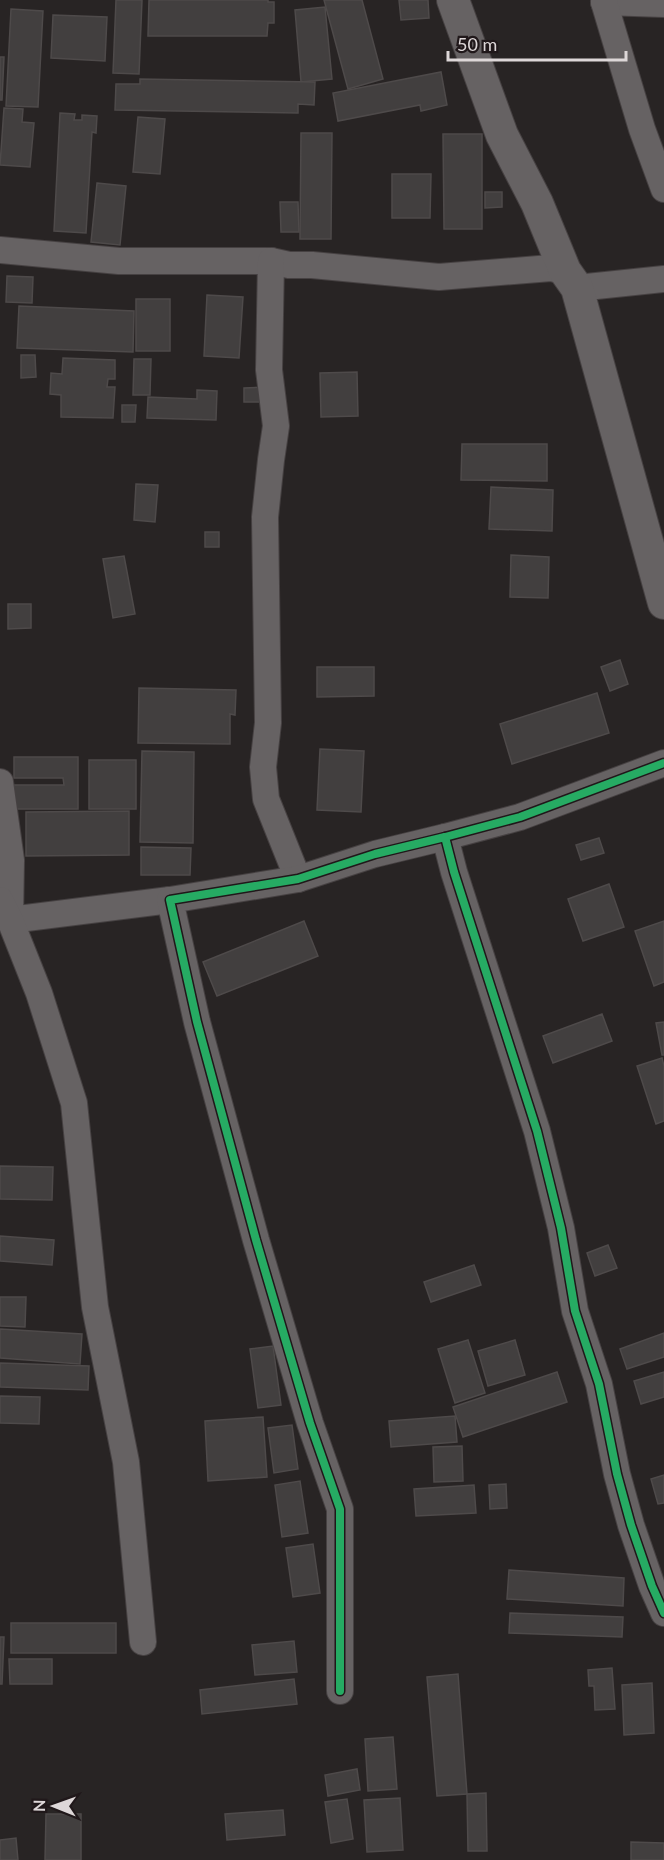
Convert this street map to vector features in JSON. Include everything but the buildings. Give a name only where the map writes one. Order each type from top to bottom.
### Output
[{"type":"street","points":[[453,0],[502,135],[537,203],[571,280],[664,603]]},
{"type":"street","points":[[664,4],[604,1],[642,129],[664,189]]},
{"type":"street","points":[[0,250],[119,261],[271,261],[289,265],[439,276],[551,268],[571,280],[664,279]]},
{"type":"street","points":[[271,261],[269,370],[276,426],[265,517],[268,723],[263,766],[266,799],[298,879]]},
{"type":"street","points":[[5,910],[170,900],[298,879],[375,854],[520,817],[664,763]]},
{"type":"street","points":[[0,782],[11,860],[5,910],[39,993],[74,1103],[94,1307],[126,1462],[143,1642]]},
{"type":"street","points":[[445,837],[454,872],[537,1131],[561,1227],[575,1311],[599,1384],[617,1474],[635,1535],[664,1613]]},
{"type":"street","points":[[170,900],[197,1022],[256,1240],[310,1423],[340,1509],[340,1691]]},
{"type":"cycle path","points":[[664,763],[520,817],[445,837],[454,872],[537,1131],[561,1228],[575,1311],[599,1384],[617,1474],[631,1525],[664,1613]]},
{"type":"cycle path","points":[[340,1691],[340,1509],[310,1423],[256,1240],[197,1022],[170,900],[298,879],[375,854],[445,837]]}]
